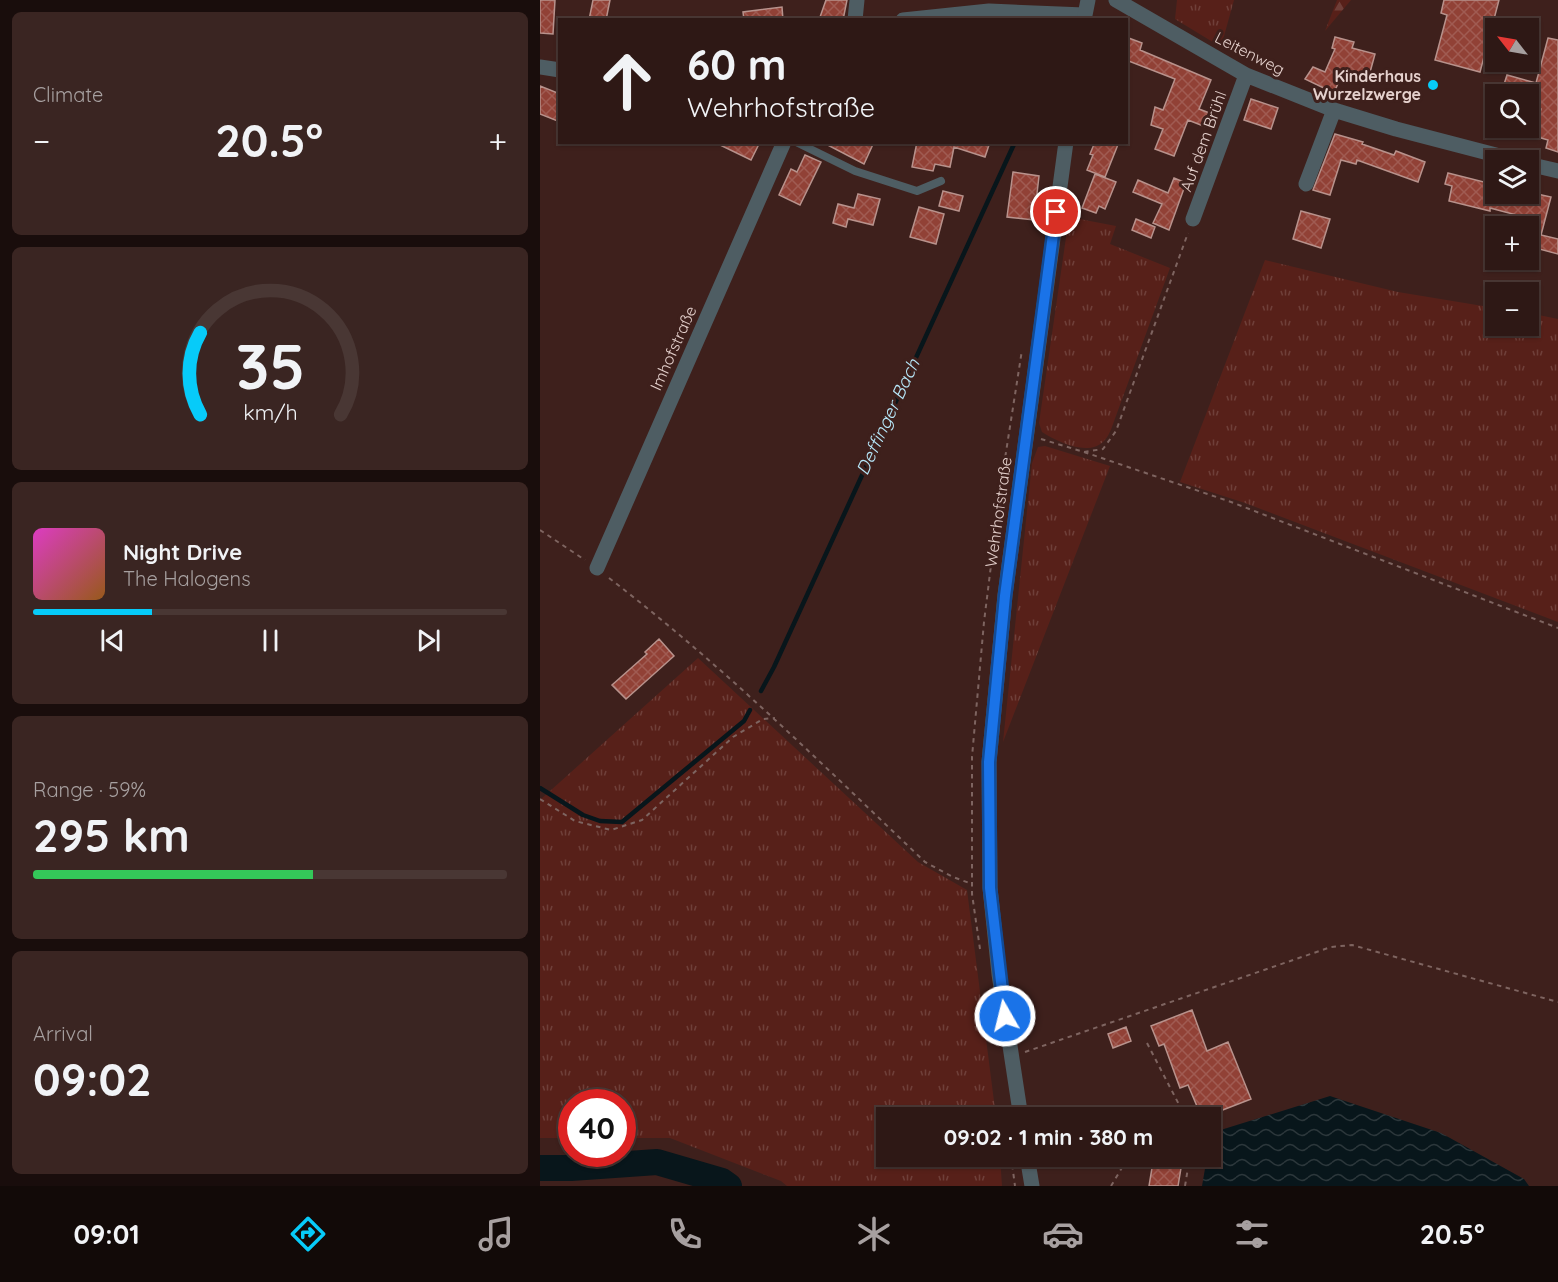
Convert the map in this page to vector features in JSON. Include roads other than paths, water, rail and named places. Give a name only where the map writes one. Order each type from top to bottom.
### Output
[{"type":"street","points":[[855,18],[857,0]]},
{"type":"street","name":"Leitenweg","points":[[1116,0],[1246,75],[1334,110],[1485,152]]},
{"type":"street","points":[[922,18],[989,11],[1085,11]]},
{"type":"street","points":[[540,67],[558,70]]},
{"type":"street","name":"Auf dem Brühl","points":[[1193,219],[1246,75]]},
{"type":"street","points":[[1306,184],[1334,110]]},
{"type":"street","name":"Imhofstraße","points":[[597,568],[783,144]]},
{"type":"street","name":"Wehrhofstraße","points":[[1019,1107],[999,974],[990,888],[989,762],[1005,596],[1066,144]]},
{"type":"street","points":[[1539,167],[1558,171]]},
{"type":"street","points":[[1029,1167],[1032,1186]]},
{"type":"lane","points":[[800,144],[855,171],[917,191],[941,181]]},
{"type":"water","points":[[1330,1096],[1441,1133],[1524,1179],[1529,1186],[1202,1186],[1205,1167],[1221,1167],[1221,1130]]},
{"type":"waterway","name":"Deffinger Bach","points":[[761,691],[1014,144]]},
{"type":"waterway","name":"Deffinger Bach","points":[[540,788],[583,815],[600,821],[622,822],[744,721],[750,710]]},
{"type":"waterway","points":[[540,1168],[657,1162],[722,1181],[729,1186]]},
{"type":"place","name":"Kinderhaus Wurzelzwerge","points":[[1433,85]]}]
